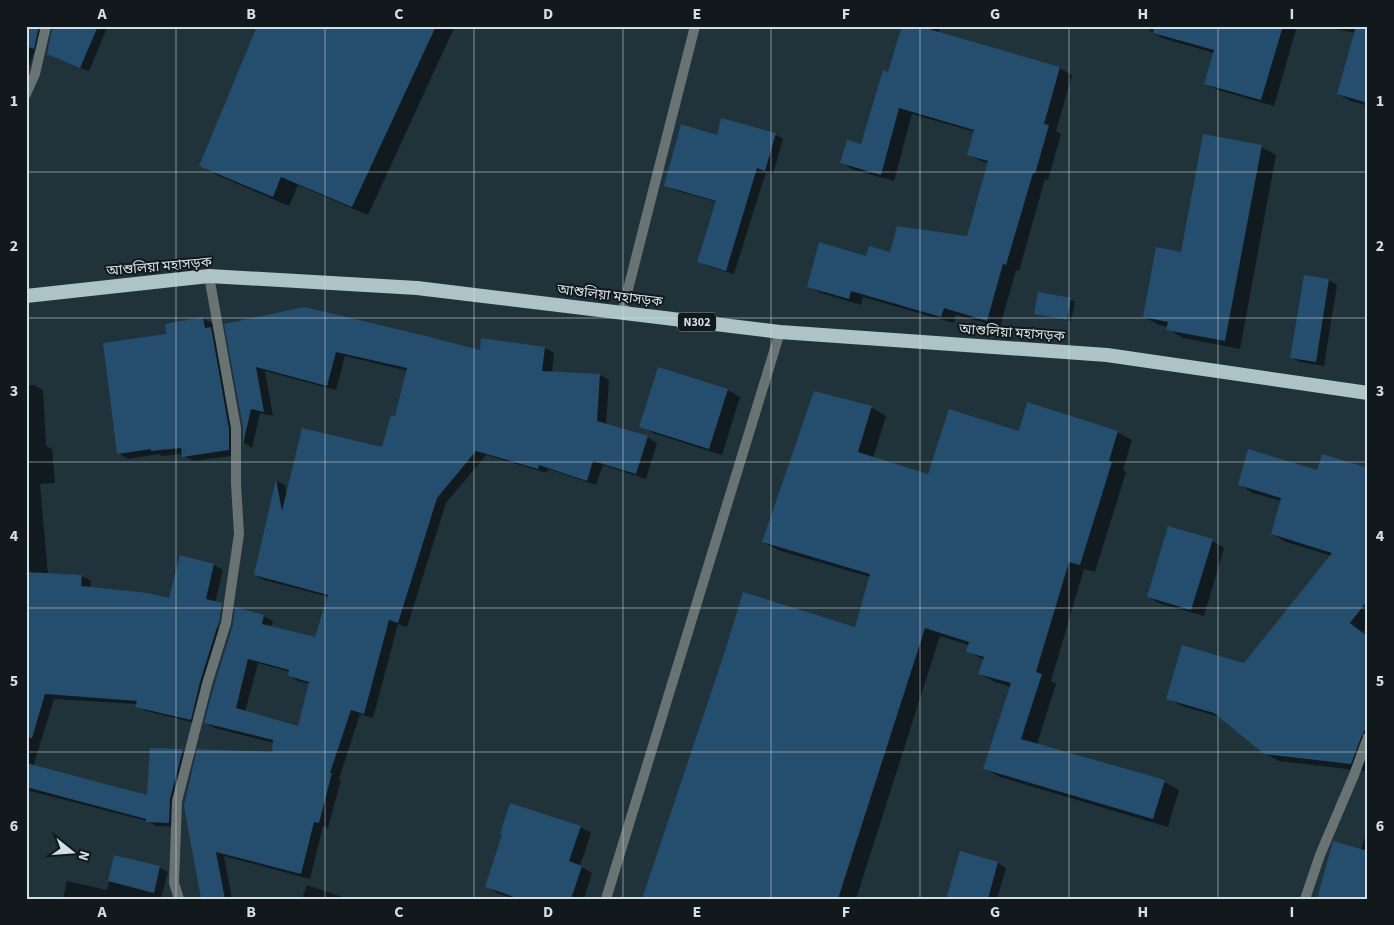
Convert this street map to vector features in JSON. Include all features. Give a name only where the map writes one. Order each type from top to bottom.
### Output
[{"type":"highway","name":"আশুলিয়া মহাসড়ক","points":[[26,296],[209,276],[417,288],[780,332],[1107,355],[1368,393]]},
{"type":"street","points":[[26,94],[35,74],[46,26]]},
{"type":"street","points":[[622,313],[695,26]]},
{"type":"street","points":[[179,899],[174,883],[177,802],[207,684],[226,623],[239,534],[236,484],[236,428],[209,276]]},
{"type":"street","points":[[606,899],[780,332]]},
{"type":"street","points":[[1306,899],[1320,854],[1368,737]]},
{"type":"building","points":[[26,26],[39,26],[34,49],[26,46]]},
{"type":"building","points":[[53,26],[98,26],[80,68],[47,54]]},
{"type":"building","points":[[257,26],[436,26],[352,207],[281,177],[273,197],[199,166]]},
{"type":"building","points":[[902,26],[918,26],[1060,67],[1044,124],[1049,125],[1035,174],[1033,173],[1006,265],[1003,264],[987,321],[944,308],[941,317],[851,291],[849,299],[807,287],[819,242],[866,256],[869,246],[890,252],[897,226],[967,236],[988,161],[967,155],[974,130],[899,108],[881,175],[840,163],[847,140],[861,144],[883,70],[888,72]]},
{"type":"building","points":[[1154,26],[1283,26],[1261,100],[1204,84],[1214,50],[1153,33]]},
{"type":"building","points":[[1356,26],[1368,26],[1368,103],[1337,94]]},
{"type":"building","points":[[721,118],[776,133],[765,171],[757,168],[726,271],[697,262],[716,201],[664,186],[681,124],[717,135]]},
{"type":"building","points":[[1203,134],[1262,145],[1225,341],[1166,330],[1168,322],[1143,317],[1156,247],[1181,252]]},
{"type":"building","points":[[1304,275],[1329,279],[1316,362],[1290,358]]},
{"type":"building","points":[[1038,292],[1071,298],[1067,320],[1034,314]]},
{"type":"building","points":[[304,307],[480,350],[481,338],[545,347],[542,371],[600,374],[597,421],[648,436],[636,474],[593,461],[587,481],[539,465],[538,469],[476,451],[437,498],[398,623],[389,620],[364,714],[351,710],[330,773],[332,773],[319,823],[314,822],[301,874],[216,852],[225,899],[201,899],[184,806],[197,749],[272,752],[273,740],[204,723],[233,625],[235,607],[264,615],[262,624],[315,637],[328,595],[254,575],[276,479],[282,511],[302,428],[382,447],[391,415],[395,416],[407,368],[336,352],[327,386],[256,367],[264,412],[251,409],[243,444],[243,427],[224,324]],"holes":[[[248,659],[289,670],[288,676],[309,682],[298,726],[236,708]]]},
{"type":"building","points":[[203,317],[205,328],[211,327],[229,429],[229,450],[182,457],[181,448],[151,451],[151,449],[117,454],[103,343],[166,334],[165,324]]},
{"type":"building","points":[[658,367],[728,389],[709,449],[639,427]]},
{"type":"building","points":[[814,391],[872,406],[858,452],[928,474],[949,409],[1019,431],[1027,402],[1118,431],[1109,461],[1112,462],[1080,565],[1069,562],[1036,672],[1042,674],[1021,739],[1165,780],[1153,819],[983,769],[1011,683],[978,674],[984,657],[966,652],[969,642],[925,628],[838,899],[642,899],[743,592],[855,627],[870,574],[762,542]]},
{"type":"building","points":[[1248,449],[1317,470],[1322,454],[1368,468],[1368,600],[1350,623],[1368,637],[1368,730],[1364,731],[1362,735],[1351,764],[1264,754],[1214,713],[1166,699],[1182,645],[1244,663],[1332,553],[1271,534],[1281,498],[1238,485]]},
{"type":"building","points":[[1168,526],[1213,539],[1191,610],[1147,597]]},
{"type":"building","points":[[180,555],[214,564],[206,599],[222,603],[219,621],[200,682],[191,720],[135,707],[137,701],[45,694],[32,738],[26,737],[26,572],[82,575],[81,586],[148,593],[169,598]]},
{"type":"building","points":[[150,748],[183,749],[170,799],[169,823],[146,822],[146,819],[26,787],[26,763],[147,795]]},
{"type":"building","points":[[510,803],[581,826],[569,861],[582,866],[571,899],[520,899],[485,887]]},
{"type":"building","points":[[1333,841],[1368,851],[1368,899],[1317,899]]},
{"type":"building","points":[[960,851],[998,862],[988,899],[946,899]]},
{"type":"building","points":[[114,855],[160,866],[154,893],[108,881]]}]
